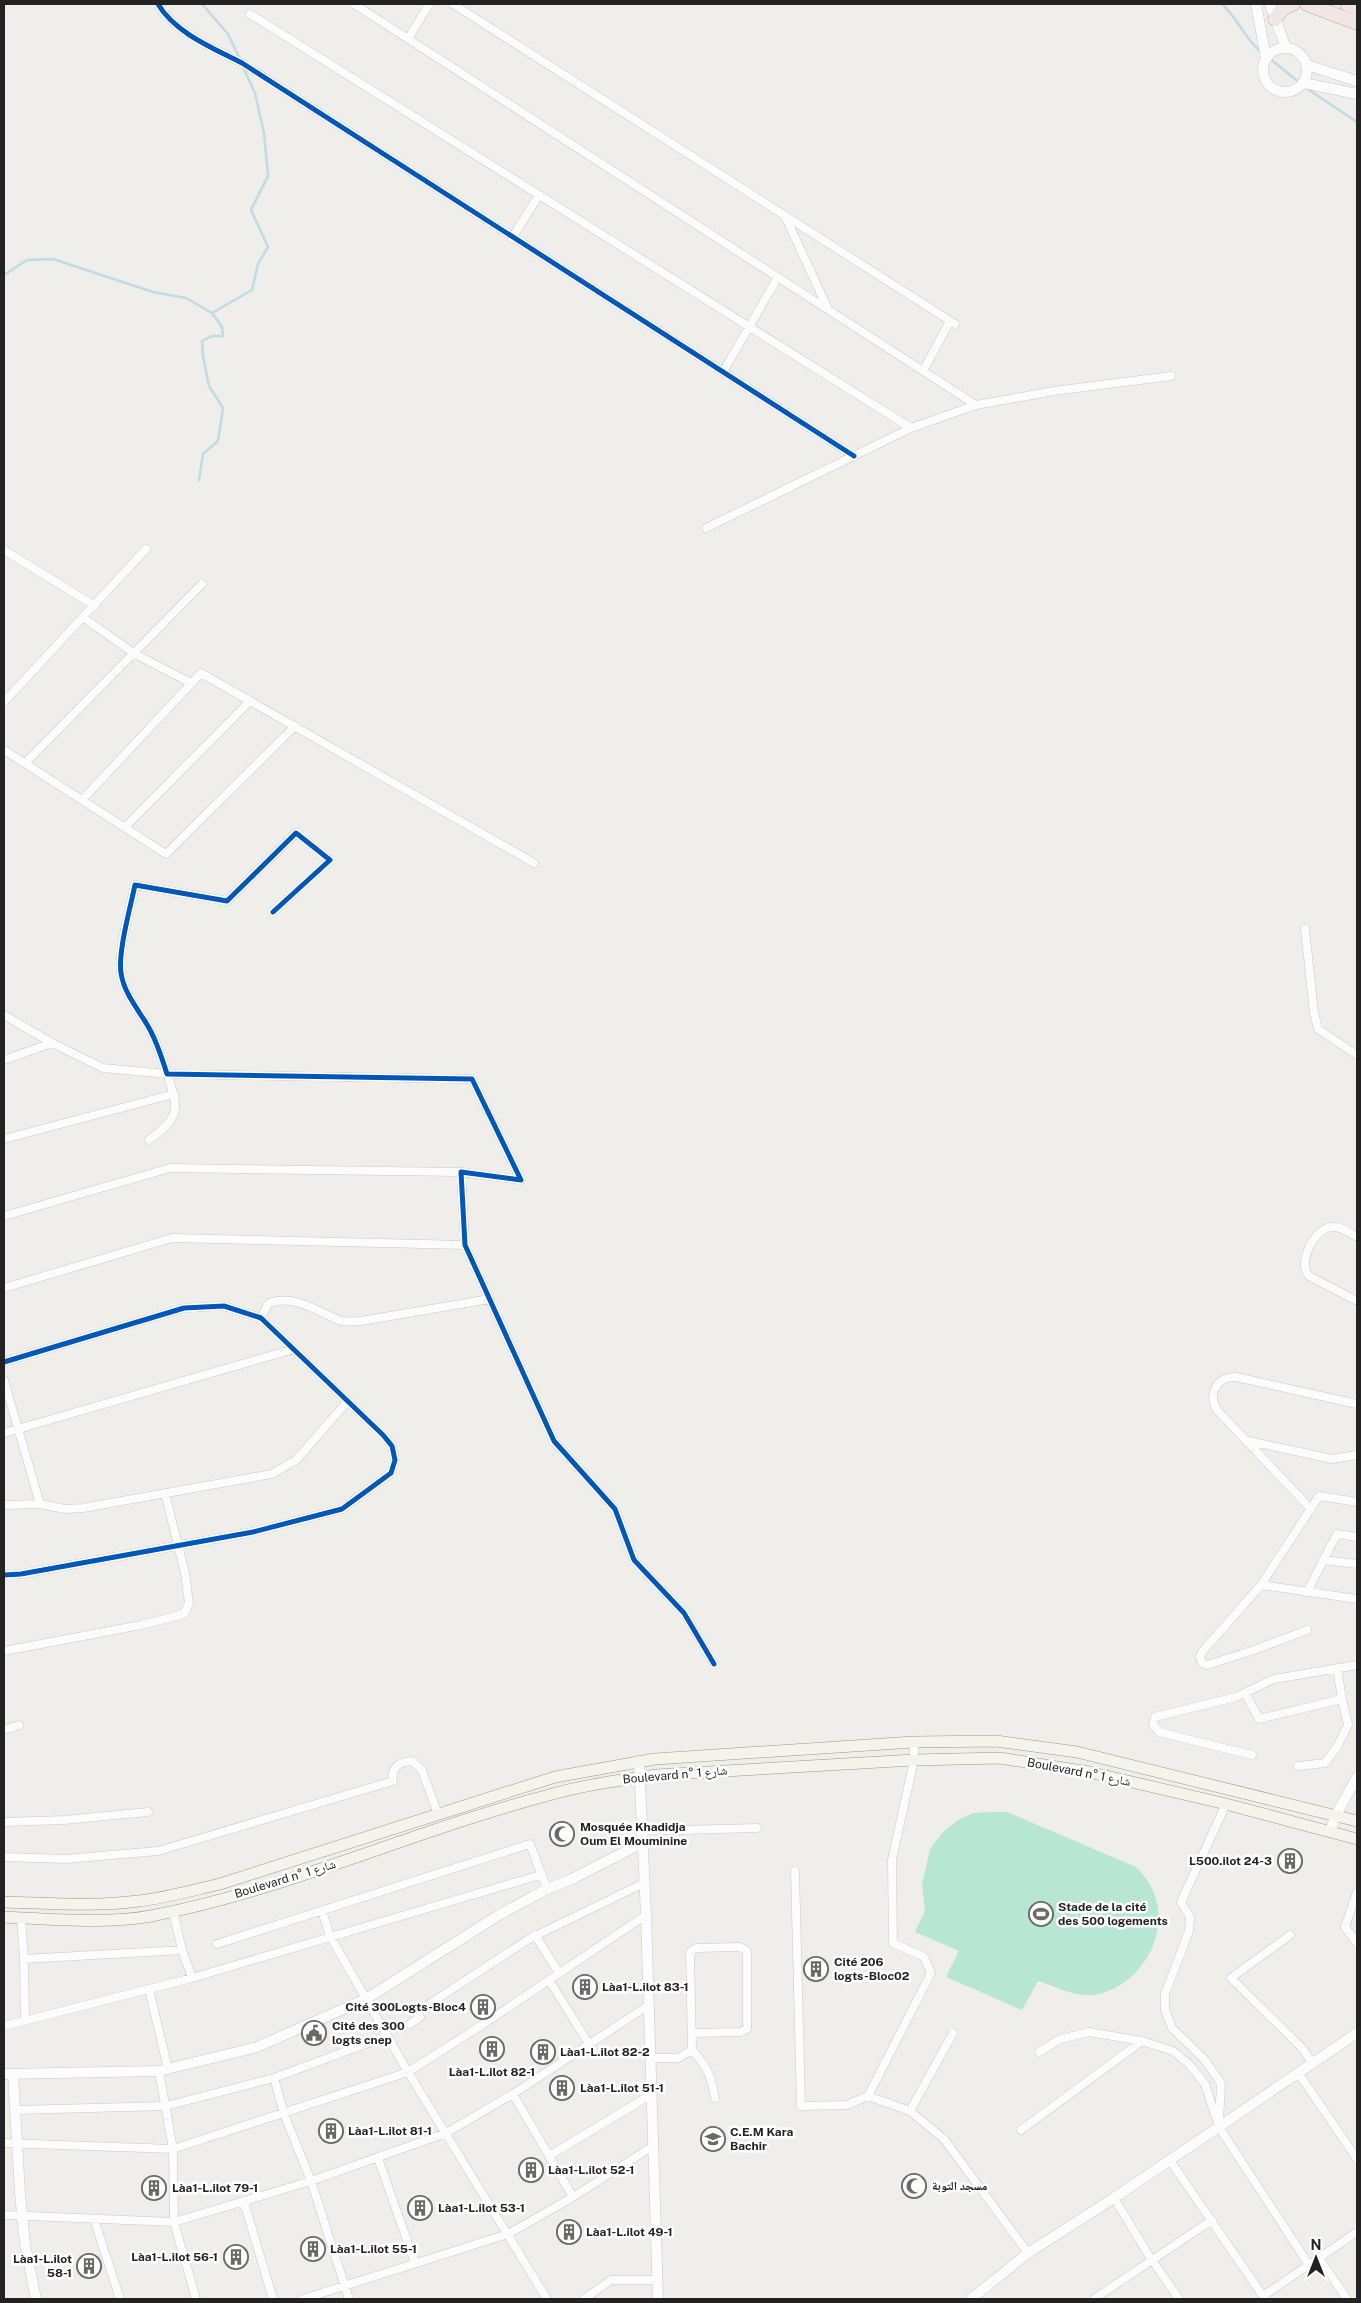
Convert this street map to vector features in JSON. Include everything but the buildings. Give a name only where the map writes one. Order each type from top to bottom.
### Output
[{"type":"highway","points":[[1275,19],[1282,9],[1293,4]]},
{"type":"highway","points":[[1307,4],[1357,23]]},
{"type":"highway","points":[[1348,4],[1357,8]]},
{"type":"main road","name":"Boulevard n° شارع 1","points":[[4,1902],[91,1903],[137,1901],[184,1892],[220,1884],[555,1777],[639,1761],[914,1742],[996,1741],[1068,1750],[1357,1821]]},
{"type":"main road","name":"Boulevard n° شارع 1","points":[[4,1917],[116,1919],[150,1917],[282,1881],[548,1795],[639,1778],[914,1760],[1000,1758],[1089,1772],[1226,1804],[1357,1839]]},
{"type":"street","points":[[158,4],[170,19],[191,36],[242,64],[854,456]]},
{"type":"street","points":[[354,4],[363,6],[408,39],[976,405]]},
{"type":"street","points":[[408,39],[429,4]]},
{"type":"street","points":[[453,4],[952,323],[923,370]]},
{"type":"street","points":[[1256,4],[1266,58],[1262,73],[1265,80],[1276,91],[1291,92],[1304,83],[1307,65],[1299,53],[1286,48],[1275,50],[1266,58]]},
{"type":"street","points":[[1270,4],[1286,48]]},
{"type":"street","points":[[250,14],[911,428]]},
{"type":"street","points":[[1307,65],[1357,81]]},
{"type":"street","points":[[1304,83],[1357,94]]},
{"type":"street","points":[[512,238],[539,195]]},
{"type":"street","points":[[785,216],[828,309]]},
{"type":"street","points":[[723,372],[778,277]]},
{"type":"street","points":[[706,528],[911,428],[976,405],[1054,391],[1171,376]]},
{"type":"street","points":[[4,702],[146,549]]},
{"type":"street","points":[[4,550],[95,606]]},
{"type":"street","points":[[25,763],[135,654],[202,584]]},
{"type":"street","points":[[84,618],[135,654],[191,683]]},
{"type":"street","points":[[82,800],[201,673],[534,863]]},
{"type":"street","points":[[125,827],[250,701]]},
{"type":"street","points":[[4,750],[166,854],[295,726]]},
{"type":"street","points":[[149,1140],[163,1130],[174,1117],[176,1105],[157,1046],[149,1028],[129,998],[120,972],[122,951],[135,885],[227,901],[296,833],[330,860],[273,912]]},
{"type":"street","points":[[1305,929],[1314,1013],[1318,1029],[1357,1055]]},
{"type":"street","points":[[4,1015],[52,1043],[104,1068],[167,1074],[472,1079],[521,1180],[461,1172],[170,1168],[4,1216]]},
{"type":"street","points":[[4,1060],[52,1043]]},
{"type":"street","points":[[4,1139],[174,1094]]},
{"type":"street","points":[[461,1172],[465,1245],[554,1441],[615,1508],[634,1560],[684,1613],[714,1664]]},
{"type":"street","points":[[1357,1237],[1338,1227],[1324,1229],[1317,1235],[1304,1263],[1305,1270],[1309,1276],[1357,1301]]},
{"type":"street","points":[[4,1288],[172,1238],[465,1245]]},
{"type":"street","points":[[261,1318],[268,1304],[280,1301],[297,1303],[343,1321],[361,1321],[490,1299]]},
{"type":"street","points":[[4,1362],[184,1308],[224,1306],[261,1318],[383,1435],[392,1446],[396,1460],[391,1473],[342,1509],[253,1532],[21,1574],[4,1575]]},
{"type":"street","points":[[4,1433],[294,1349]]},
{"type":"street","points":[[1311,1509],[1214,1405],[1214,1389],[1225,1378],[1236,1377],[1357,1404]]},
{"type":"street","points":[[4,1380],[40,1504]]},
{"type":"street","points":[[4,1505],[40,1504],[65,1509],[83,1508],[260,1477],[283,1469],[296,1460],[347,1402]]},
{"type":"street","points":[[1249,1441],[1332,1459],[1357,1455]]},
{"type":"street","points":[[4,1651],[132,1627],[184,1614],[189,1603],[166,1493]]},
{"type":"street","points":[[1308,1630],[1207,1665],[1202,1663],[1200,1658],[1202,1652],[1261,1585],[1319,1496],[1357,1502]]},
{"type":"street","points":[[1307,1592],[1337,1534],[1357,1537]]},
{"type":"street","points":[[1323,1560],[1357,1564]]},
{"type":"street","points":[[1261,1585],[1357,1599]]},
{"type":"street","points":[[1252,1755],[1159,1732],[1153,1724],[1155,1717],[1236,1697],[1274,1679],[1357,1665]]},
{"type":"street","points":[[1298,1766],[1325,1763],[1338,1747],[1348,1725],[1337,1668]]},
{"type":"street","points":[[1244,1693],[1259,1719],[1342,1699]]},
{"type":"street","points":[[4,1730],[19,1724]]},
{"type":"street","points":[[795,1871],[801,2106],[847,2105],[868,2096],[931,1973],[924,1957],[893,1943],[892,1860],[914,1760],[914,1742]]},
{"type":"street","points":[[4,1857],[66,1859],[158,1851],[393,1781],[394,1768],[399,1763],[412,1761],[422,1770],[438,1814]]},
{"type":"street","points":[[639,1761],[646,1915],[658,2299]]},
{"type":"street","points":[[1330,1832],[1336,1815],[1357,1777]]},
{"type":"street","points":[[1219,2127],[1221,2083],[1204,2059],[1172,2028],[1165,2010],[1165,1994],[1189,1931],[1190,1916],[1181,1902],[1226,1804]]},
{"type":"street","points":[[4,1822],[64,1820],[148,1812]]},
{"type":"street","points":[[642,1831],[757,1828]]},
{"type":"street","points":[[36,2299],[25,2244],[16,2143],[16,2110],[8,2074],[164,2070],[257,2047],[366,1999],[499,1915],[547,1889],[572,1879],[642,1843]]},
{"type":"street","points":[[217,1944],[530,1844],[540,1875],[547,1889]]},
{"type":"street","points":[[4,2026],[192,1978],[540,1875]]},
{"type":"street","points":[[410,2024],[420,2017],[417,2012],[535,1935],[644,1883]]},
{"type":"street","points":[[1357,1892],[1345,1927],[1357,1943]]},
{"type":"street","points":[[174,1911],[182,1950],[192,1978]]},
{"type":"street","points":[[322,1911],[330,1936],[387,2036],[508,2234],[545,2299]]},
{"type":"street","points":[[4,2143],[174,2149],[408,2072],[646,1915]]},
{"type":"street","points":[[21,1918],[25,2020]]},
{"type":"street","points":[[535,1935],[559,1973]]},
{"type":"street","points":[[1290,1935],[1231,1978],[1302,2048],[1313,2064]]},
{"type":"street","points":[[692,2033],[740,2032],[747,2029],[747,1951],[740,1947],[696,1948],[690,1952],[692,2050],[710,2074],[715,2098]]},
{"type":"street","points":[[24,1959],[182,1950]]},
{"type":"street","points":[[548,1980],[590,2044]]},
{"type":"street","points":[[149,1990],[164,2070],[166,2106],[174,2149],[174,2222],[196,2299]]},
{"type":"street","points":[[4,2215],[174,2222],[311,2181],[446,2134],[512,2094],[649,2005]]},
{"type":"street","points":[[1039,2052],[1060,2038],[1089,2032],[1142,2041],[1173,2051],[1189,2064],[1205,2084],[1219,2127],[1308,2265]]},
{"type":"street","points":[[910,2111],[953,2033]]},
{"type":"street","points":[[971,2299],[1028,2253],[1114,2198],[1357,2033]]},
{"type":"street","points":[[16,2110],[166,2106],[274,2078],[387,2036]]},
{"type":"street","points":[[1020,2130],[1142,2041]]},
{"type":"street","points":[[650,2058],[678,2058],[692,2050]]},
{"type":"street","points":[[1299,2074],[1357,2159]]},
{"type":"street","points":[[274,2078],[284,2114],[311,2181],[349,2299]]},
{"type":"street","points":[[512,2094],[573,2197]]},
{"type":"street","points":[[549,2156],[652,2094]]},
{"type":"street","points":[[868,2096],[910,2111],[944,2139],[1028,2253]]},
{"type":"street","points":[[303,2299],[508,2234],[573,2197],[653,2146]]},
{"type":"street","points":[[378,2158],[415,2263]]},
{"type":"street","points":[[1169,2160],[1264,2298],[1357,2232]]},
{"type":"street","points":[[1114,2198],[1152,2260],[1179,2299]]},
{"type":"street","points":[[244,2202],[273,2299]]},
{"type":"street","points":[[94,2219],[120,2299]]},
{"type":"street","points":[[1094,2299],[1212,2220]]},
{"type":"street","points":[[1319,2258],[1347,2299]]},
{"type":"street","points":[[584,2299],[611,2280],[657,2280]]},
{"type":"green space","name":"Stade de la cité des 500 logements","points":[[1007,1812],[1136,1867],[1145,1878],[1156,1899],[1159,1915],[1157,1931],[1153,1946],[1145,1960],[1135,1973],[1123,1983],[1109,1991],[1086,1995],[1072,1993],[1038,1981],[1022,2010],[946,1977],[959,1951],[915,1932],[925,1911],[922,1885],[930,1849],[942,1833],[958,1820],[973,1813]]},
{"type":"waterway","points":[[202,4],[228,34],[240,59]]},
{"type":"waterway","points":[[1222,4],[1255,47],[1261,52]]},
{"type":"waterway","points":[[1269,58],[1300,83]]},
{"type":"waterway","points":[[199,480],[203,454],[218,441],[223,408],[209,386],[202,341],[212,336],[223,336],[222,327],[212,313],[252,290],[258,264],[268,247],[251,210],[268,176],[264,133],[255,93],[243,67]]},
{"type":"waterway","points":[[1306,88],[1357,122]]},
{"type":"waterway","points":[[4,275],[27,260],[53,259],[153,292],[186,298],[212,313]]},
{"type":"cycle path","points":[[158,4],[174,23],[195,39],[242,63],[854,456]]},
{"type":"cycle path","points":[[273,912],[330,860],[296,833],[227,901],[135,885],[121,953],[121,973],[125,988],[149,1028],[167,1074],[472,1079],[521,1180],[461,1172],[465,1245],[554,1441],[615,1509],[634,1560],[684,1613],[714,1664]]},
{"type":"cycle path","points":[[4,1362],[184,1308],[224,1306],[261,1318],[383,1435],[392,1446],[395,1460],[391,1473],[342,1509],[253,1532],[21,1574],[4,1575]]},
{"type":"place","name":"Mosquée Khadidja Oum El Mouminine","points":[[562,1834]]},
{"type":"place","name":"L500.ilot 24-3","points":[[1290,1861]]},
{"type":"place","name":"Stade de la cité des 500 logements","points":[[1041,1914]]},
{"type":"place","name":"Cité 206 logts-Bloc02","points":[[816,1969]]},
{"type":"place","name":"Làa1-L.ilot 83-1","points":[[585,1987]]},
{"type":"place","name":"Cité 300Logts-Bloc4","points":[[483,2007]]},
{"type":"place","name":"Cité des 300 logts cnep","points":[[314,2033]]},
{"type":"place","name":"Làa1-L.ilot 82-1","points":[[492,2049]]},
{"type":"place","name":"Làa1-L.ilot 82-2","points":[[543,2052]]},
{"type":"place","name":"Làa1-L.ilot 51-1","points":[[562,2088]]},
{"type":"place","name":"Làa1-L.ilot 81-1","points":[[331,2131]]},
{"type":"place","name":"C.E.M Kara Bachir","points":[[713,2139]]},
{"type":"place","name":"Làa1-L.ilot 52-1","points":[[531,2170]]},
{"type":"place","name":"مسجد التوبة","points":[[914,2186]]},
{"type":"place","name":"Làa1-L.ilot 79-1","points":[[154,2188]]},
{"type":"place","name":"Làa1-L.ilot 53-1","points":[[420,2208]]},
{"type":"place","name":"Làa1-L.ilot 49-1","points":[[569,2232]]},
{"type":"place","name":"Làa1-L.ilot 55-1","points":[[313,2249]]},
{"type":"place","name":"Làa1-L.ilot 56-1","points":[[236,2257]]},
{"type":"place","name":"Làa1-L.ilot 58-1","points":[[89,2266]]}]
